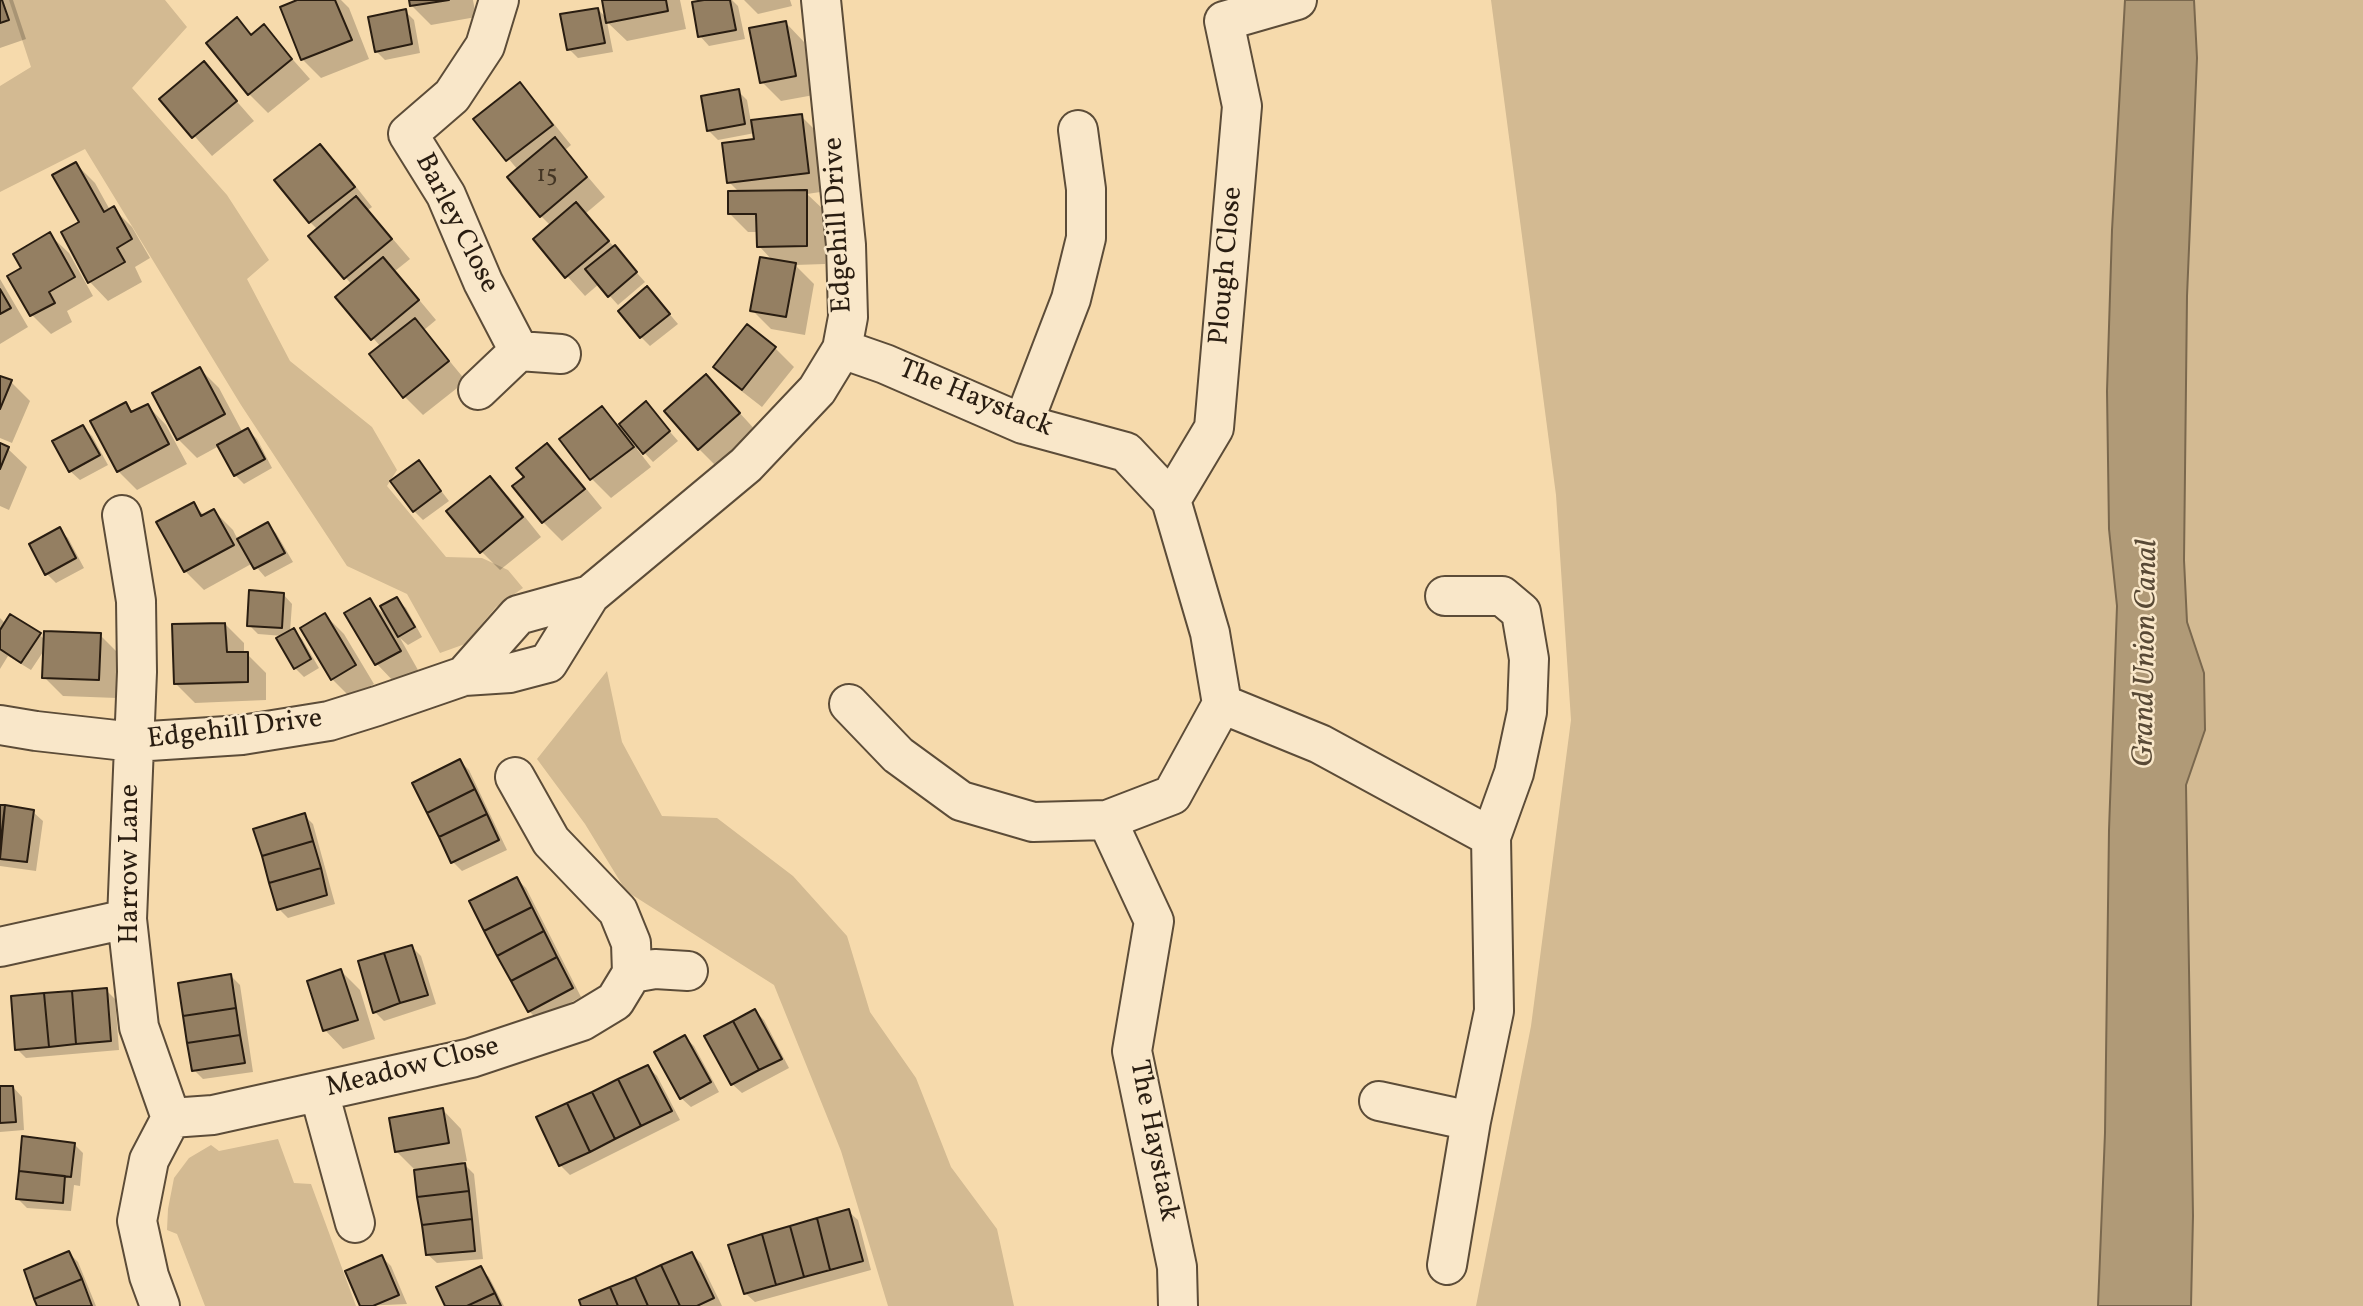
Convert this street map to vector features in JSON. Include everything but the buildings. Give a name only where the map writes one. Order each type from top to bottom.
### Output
[{"type":"street","name":"Barley Close","points":[[499,0],[485,46],[453,96],[408,134],[446,195],[483,282],[519,351]]},
{"type":"street","name":"Edgehill Drive","points":[[0,724],[36,731],[134,742],[242,735],[329,721],[464,676],[509,673],[548,663],[590,595],[746,465],[817,390],[842,349],[848,317],[846,245],[821,0]]},
{"type":"street","name":"Plough Close","points":[[1171,500],[1214,428],[1242,106],[1224,21],[1297,0]]},
{"type":"street","points":[[1023,424],[1070,299],[1086,238],[1086,189],[1078,130]]},
{"type":"street","name":"The Haystack","points":[[842,349],[885,364],[1023,424],[1126,452],[1171,500],[1210,632],[1222,704]]},
{"type":"street","points":[[478,390],[519,351],[561,354]]},
{"type":"street","name":"Harrow Lane","points":[[122,515],[136,601],[137,672],[127,919],[139,1027],[171,1118]]},
{"type":"street","name":"Edgehill Drive","points":[[464,676],[518,615],[590,595]]},
{"type":"street","points":[[1445,596],[1502,596],[1521,612],[1529,659],[1527,712],[1514,773],[1491,837],[1494,1011],[1471,1121],[1447,1265]]},
{"type":"street","points":[[849,704],[898,755],[961,801],[1033,822],[1107,820],[1172,795],[1222,704],[1320,744],[1491,837]]},
{"type":"street","points":[[515,778],[551,841],[618,911],[631,943],[632,974],[654,969],[688,971]]},
{"type":"street","name":"The Haystack","points":[[1107,820],[1154,921],[1132,1051],[1177,1267],[1178,1306]]},
{"type":"street","points":[[0,947],[127,919]]},
{"type":"street","name":"Meadow Close","points":[[171,1118],[213,1115],[471,1058],[582,1021],[615,1001],[632,974]]},
{"type":"street","points":[[319,1092],[355,1223]]},
{"type":"street","points":[[1379,1101],[1471,1121]]},
{"type":"street","points":[[160,1306],[149,1276],[137,1221],[149,1160],[171,1118]]},
{"type":"shaded area","points":[[9,0],[165,0],[187,27],[132,88],[227,195],[269,260],[247,279],[290,361],[372,427],[397,470],[387,486],[446,557],[482,558],[508,570],[523,588],[496,607],[465,644],[440,653],[407,594],[347,566],[241,405],[85,149],[0,192],[0,86],[31,67]]},
{"type":"shaded area","points":[[1491,0],[2125,0],[2112,230],[2107,391],[2109,529],[2117,605],[2105,1133],[2098,1306],[1476,1306],[1531,1026],[1571,720],[1556,495]]},
{"type":"shaded area","points":[[2194,0],[2363,0],[2363,1306],[2191,1306],[2193,1216],[2186,785],[2205,730],[2204,673],[2187,622],[2184,560],[2187,296],[2197,58]]},
{"type":"shaded area","points":[[607,671],[622,742],[662,816],[717,818],[793,876],[847,936],[870,1012],[916,1078],[951,1167],[997,1229],[1014,1306],[888,1306],[841,1151],[774,985],[626,891],[585,824],[537,759]]},
{"type":"shaded area","points":[[278,1139],[294,1183],[311,1184],[356,1306],[205,1306],[177,1234],[167,1230],[174,1178],[189,1158],[211,1145],[219,1151]]},
{"type":"water","name":"Grand Union Canal","points":[[2125,0],[2194,0],[2197,58],[2187,296],[2184,560],[2187,622],[2204,673],[2205,730],[2186,785],[2193,1216],[2191,1306],[2098,1306],[2105,1133],[2109,830],[2117,606],[2109,529],[2107,391],[2112,230]]}]
